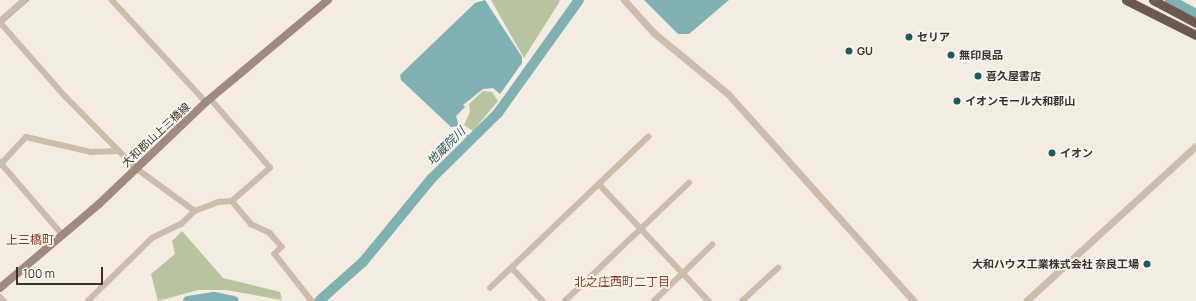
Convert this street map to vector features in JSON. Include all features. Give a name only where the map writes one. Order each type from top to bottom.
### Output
[{"type":"highway","points":[[1126,0],[1196,35]]},
{"type":"highway","points":[[1153,0],[1196,24]]},
{"type":"main road","name":"大和郡山上三橋線","points":[[0,288],[63,235],[208,101],[328,0]]},
{"type":"street","points":[[24,0],[0,21],[136,168],[195,211]]},
{"type":"street","points":[[88,301],[152,238],[181,224],[195,211],[219,202],[232,201],[270,168],[112,0]]},
{"type":"street","points":[[624,0],[654,33],[728,94],[914,301]]},
{"type":"street","points":[[63,235],[0,164],[26,137],[91,152],[119,150]]},
{"type":"street","points":[[490,288],[648,137]]},
{"type":"street","points":[[1026,301],[1196,146]]},
{"type":"street","points":[[566,301],[688,183]]},
{"type":"street","points":[[599,184],[709,301]]},
{"type":"street","points":[[232,201],[251,224],[270,233],[282,247],[275,254],[312,300]]},
{"type":"street","points":[[654,301],[712,245]]},
{"type":"street","points":[[512,268],[543,301]]},
{"type":"street","points":[[742,301],[778,268]]},
{"type":"street","points":[[0,297],[4,301]]},
{"type":"green space","points":[[491,0],[559,0],[560,1],[524,58]]},
{"type":"green space","points":[[483,91],[492,92],[498,101],[473,131],[464,125],[470,112],[469,104]]},
{"type":"green space","points":[[182,231],[223,278],[280,292],[282,300],[226,290],[198,290],[158,301],[151,274],[175,254],[172,241]]},
{"type":"water","points":[[485,0],[522,57],[522,63],[500,94],[493,88],[483,89],[463,105],[465,107],[456,116],[459,126],[451,127],[401,80],[400,75],[475,3]]},
{"type":"water","points":[[644,0],[729,0],[689,34],[678,34]]},
{"type":"waterway","points":[[3,22],[28,0]]},
{"type":"waterway","name":"地蔵院川","points":[[319,301],[363,262],[432,178],[498,113],[579,0]]},
{"type":"waterway","points":[[1170,0],[1196,14]]},
{"type":"waterway","points":[[459,126],[471,140]]},
{"type":"waterway","name":"地蔵院川","points":[[188,301],[214,297],[234,301]]},
{"type":"place","name":"セリア","points":[[909,37]]},
{"type":"place","name":"GU","points":[[849,51]]},
{"type":"place","name":"無印良品","points":[[951,55]]},
{"type":"place","name":"喜久屋書店","points":[[978,76]]},
{"type":"place","name":"イオンモール大和郡山","points":[[957,101]]},
{"type":"place","name":"イオン","points":[[1052,153]]},
{"type":"place","name":"大和ハウス工業株式会社 奈良工場","points":[[1147,264]]},
{"type":"district","name":"上三橋町","points":[[30,240]]},
{"type":"district","name":"北之庄西町二丁目","points":[[622,282]]}]
